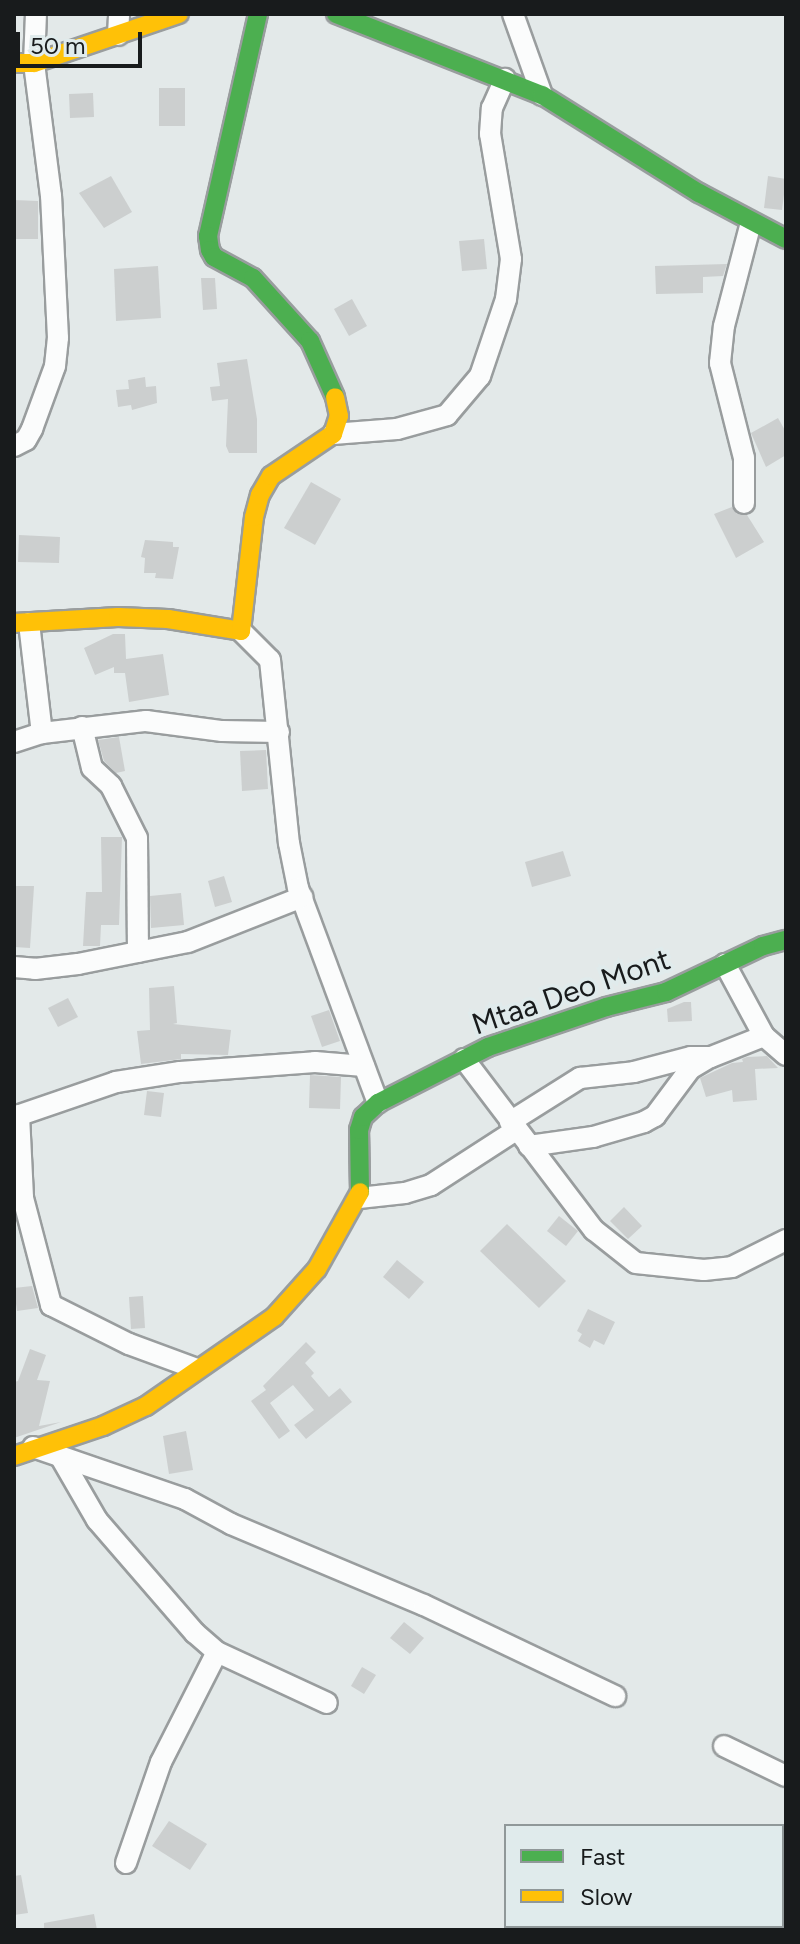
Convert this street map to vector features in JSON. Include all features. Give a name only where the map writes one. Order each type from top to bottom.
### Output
[{"type":"street","points":[[14,446],[26,440],[32,429],[55,366],[58,338],[51,196],[24,63],[36,14]]},
{"type":"street","points":[[118,35],[119,14]]},
{"type":"street","points":[[24,63],[179,14]]},
{"type":"street","points":[[258,14],[208,236],[210,250],[214,257],[253,278],[310,341],[337,401],[339,416],[333,434]]},
{"type":"street","points":[[336,14],[542,95],[751,222],[786,239]]},
{"type":"street","points":[[513,14],[542,95]]},
{"type":"street","points":[[241,631],[254,517],[260,495],[271,476],[333,434],[397,429],[447,415],[480,376],[506,299],[511,259],[490,134],[492,108],[505,79]]},
{"type":"street","points":[[744,503],[744,458],[720,363],[724,326],[751,222]]},
{"type":"street","points":[[23,1452],[103,1426],[146,1406],[274,1317],[317,1269],[359,1198],[362,1180],[359,1130],[363,1117],[378,1103],[302,897],[289,843],[270,660],[241,631],[168,619],[118,617],[22,623],[42,733]]},
{"type":"street","points":[[14,742],[42,733],[146,721],[222,731],[279,732]]},
{"type":"street","points":[[82,727],[92,768],[111,786],[137,838],[138,952]]},
{"type":"street","points":[[14,967],[35,969],[78,964],[188,942],[302,897]]},
{"type":"street","name":"Mtaa Deo Mont","points":[[378,1103],[464,1059],[606,1007],[666,992],[763,946],[786,940]]},
{"type":"street","points":[[725,964],[764,1036],[786,1055]]},
{"type":"street","points":[[518,1133],[593,1137],[644,1122],[655,1116],[690,1069],[711,1057],[764,1036]]},
{"type":"street","points":[[359,1198],[405,1193],[431,1185],[518,1133],[580,1078],[634,1072],[691,1057],[711,1057]]},
{"type":"street","points":[[464,1059],[594,1230],[636,1263],[704,1270],[732,1267],[786,1240]]},
{"type":"street","points":[[197,1369],[129,1344],[51,1305],[23,1198],[17,1116],[116,1082],[180,1072],[315,1062],[364,1066]]},
{"type":"street","points":[[23,1452],[60,1456],[185,1499],[231,1524],[424,1605],[615,1696]]},
{"type":"street","points":[[60,1456],[97,1520],[178,1617],[217,1652],[327,1703]]},
{"type":"street","points":[[126,1863],[161,1762],[217,1652]]},
{"type":"street","points":[[724,1746],[786,1776]]},
{"type":"building","points":[[159,88],[185,88],[185,126],[159,126]]},
{"type":"building","points":[[93,93],[94,117],[70,118],[69,94]]},
{"type":"building","points":[[111,176],[132,212],[104,228],[79,193]]},
{"type":"building","points":[[768,176],[786,179],[782,210],[764,208]]},
{"type":"building","points":[[14,200],[38,201],[38,239],[14,239]]},
{"type":"building","points":[[484,239],[487,269],[462,271],[459,241]]},
{"type":"building","points":[[727,264],[723,276],[703,277],[703,293],[656,294],[655,266]]},
{"type":"building","points":[[158,266],[161,318],[116,321],[114,269]]},
{"type":"building","points":[[201,278],[215,278],[217,309],[203,310]]},
{"type":"building","points":[[352,299],[367,326],[349,336],[334,309]]},
{"type":"building","points":[[247,359],[257,419],[257,453],[229,453],[226,446],[228,399],[212,401],[210,387],[220,386],[217,363]]},
{"type":"building","points":[[145,377],[146,387],[156,386],[157,403],[132,410],[131,405],[118,407],[116,390],[129,389],[128,380]]},
{"type":"building","points":[[778,418],[786,432],[786,455],[766,467],[751,433]]},
{"type":"building","points":[[311,482],[341,499],[315,545],[284,528]]},
{"type":"building","points":[[732,507],[737,514],[747,515],[764,542],[736,558],[714,514]]},
{"type":"building","points":[[19,535],[60,537],[59,563],[18,562]]},
{"type":"building","points":[[145,540],[173,542],[173,547],[179,547],[173,579],[155,578],[156,573],[144,573],[145,558],[141,557]]},
{"type":"building","points":[[113,634],[125,634],[126,659],[163,654],[169,695],[129,702],[125,673],[114,673],[114,667],[95,675],[84,648]]},
{"type":"building","points":[[119,737],[125,771],[116,773],[104,761],[98,740]]},
{"type":"building","points":[[266,750],[268,789],[242,791],[240,751]]},
{"type":"building","points":[[101,837],[122,837],[119,925],[101,925],[100,946],[83,946],[86,892],[102,892]]},
{"type":"building","points":[[563,851],[571,876],[532,887],[525,862]]},
{"type":"building","points":[[224,876],[232,902],[215,907],[208,881]]},
{"type":"building","points":[[14,886],[34,886],[30,948],[14,947]]},
{"type":"building","points":[[181,893],[184,925],[151,928],[150,896]]},
{"type":"building","points":[[174,986],[177,1023],[173,1024],[231,1030],[228,1055],[181,1054],[181,1059],[141,1064],[137,1031],[150,1030],[149,988]]},
{"type":"building","points":[[68,998],[78,1017],[58,1027],[48,1008]]},
{"type":"building","points":[[691,1002],[692,1021],[668,1022],[667,1009]]},
{"type":"building","points":[[329,1010],[340,1041],[322,1047],[311,1016]]},
{"type":"building","points":[[767,1056],[778,1068],[755,1069],[757,1100],[733,1102],[732,1090],[706,1097],[700,1078],[732,1063],[743,1062],[742,1059],[747,1057]]},
{"type":"building","points":[[310,1075],[341,1077],[340,1109],[309,1108]]},
{"type":"building","points":[[147,1091],[164,1093],[161,1117],[144,1115]]},
{"type":"building","points":[[624,1207],[642,1226],[628,1239],[610,1221]]},
{"type":"building","points":[[559,1216],[578,1231],[566,1246],[547,1231]]},
{"type":"building","points":[[507,1224],[566,1281],[539,1308],[480,1251]]},
{"type":"building","points":[[397,1260],[424,1282],[409,1299],[383,1277]]},
{"type":"building","points":[[32,1286],[38,1308],[17,1311],[14,1288]]},
{"type":"building","points":[[143,1296],[145,1328],[131,1329],[129,1297]]},
{"type":"building","points":[[588,1309],[615,1322],[604,1345],[594,1340],[590,1348],[578,1341],[582,1334],[577,1331]]},
{"type":"building","points":[[306,1342],[316,1352],[305,1363],[314,1373],[311,1376],[329,1397],[340,1388],[352,1402],[306,1439],[294,1425],[314,1410],[293,1385],[270,1403],[290,1431],[279,1439],[251,1401],[266,1390],[263,1386]]},
{"type":"building","points":[[30,1349],[46,1355],[37,1380],[50,1381],[39,1426],[61,1422],[14,1438],[14,1382],[18,1381]]},
{"type":"building","points":[[186,1431],[193,1470],[169,1474],[163,1436]]},
{"type":"building","points":[[404,1622],[424,1638],[410,1654],[390,1638]]},
{"type":"building","points":[[362,1667],[376,1675],[364,1694],[351,1686]]},
{"type":"building","points":[[169,1821],[207,1844],[190,1870],[152,1846]]},
{"type":"building","points":[[21,1875],[28,1913],[14,1915],[14,1876]]},
{"type":"building","points":[[94,1914],[97,1930],[44,1930],[44,1923]]},
{"type":"traffic: fast","points":[[258,14],[208,236],[210,250],[214,257],[253,278],[310,341],[335,397]]},
{"type":"traffic: fast","points":[[336,14],[542,95],[699,193],[786,239]]},
{"type":"traffic: fast","points":[[360,1192],[359,1130],[363,1117],[378,1103],[488,1047],[606,1007],[666,992],[763,946],[786,940]]},
{"type":"traffic: slow","points":[[14,63],[34,63],[179,14]]},
{"type":"traffic: slow","points":[[14,623],[118,617],[168,619],[241,631],[254,517],[260,495],[271,476],[333,434],[339,416],[335,397]]},
{"type":"traffic: slow","points":[[14,1456],[103,1426],[146,1406],[274,1317],[317,1269],[360,1192]]}]
